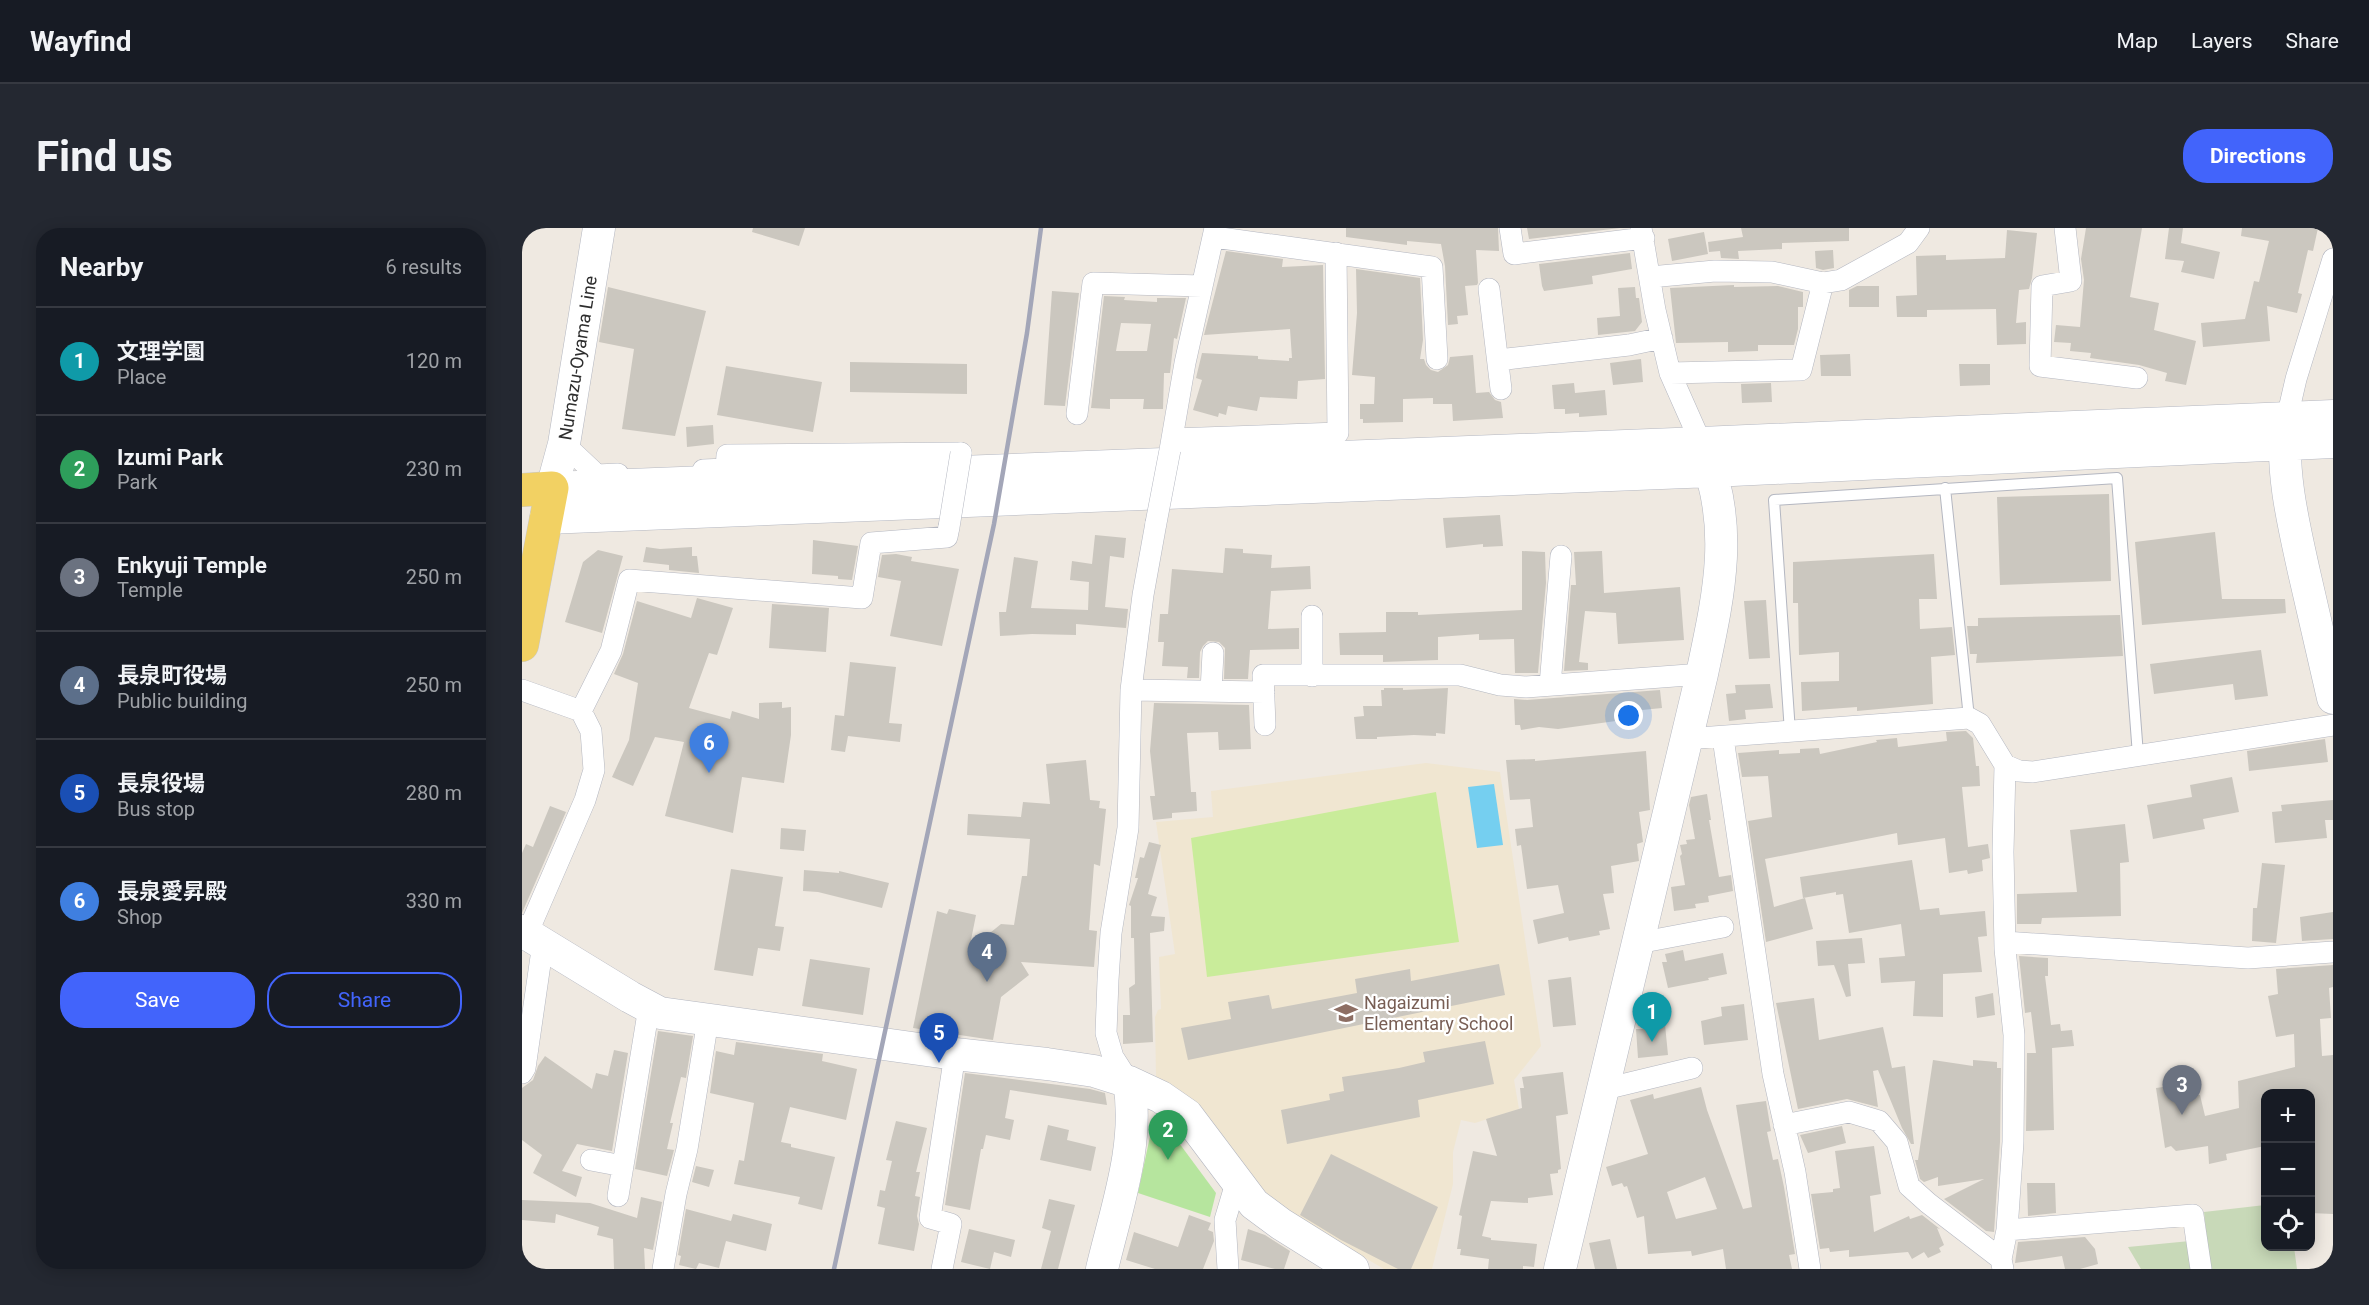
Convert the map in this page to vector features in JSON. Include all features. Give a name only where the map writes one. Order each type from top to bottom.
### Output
[{"type":"main road","points":[[522,645],[536,504]]},
{"type":"street","name":"Numazu-Oyama Line","points":[[536,504],[564,444],[599,228]]},
{"type":"street","points":[[1510,228],[1514,254],[1643,233],[1670,372],[1706,457],[1722,544],[1720,584],[1702,674],[1560,1269]]},
{"type":"street","points":[[1650,277],[1715,271],[1772,272],[1823,283],[1841,280],[1908,243],[1919,228]]},
{"type":"street","points":[[2065,228],[2071,281],[2042,286],[2040,366],[2137,378]]},
{"type":"street","points":[[1102,1269],[1130,1151],[1133,1107],[1128,1082],[1113,1057],[1106,1033],[1111,933],[1128,828],[1131,690],[1143,595],[1185,363],[1214,233],[1432,267],[1437,359]]},
{"type":"street","points":[[1171,444],[1338,433],[1336,253]]},
{"type":"street","points":[[2333,259],[2296,379],[2285,430],[2286,476],[2292,515],[2333,698]]},
{"type":"street","points":[[1077,414],[1093,283],[1202,286]]},
{"type":"street","points":[[1670,372],[1801,370],[1823,283]]},
{"type":"street","points":[[1489,289],[1501,389]]},
{"type":"street","points":[[1498,360],[1629,345],[1662,338]]},
{"type":"street","points":[[536,504],[1706,457],[2285,430],[2333,416]]},
{"type":"street","points":[[2285,430],[2333,442]]},
{"type":"street","points":[[564,444],[597,475],[726,469],[727,455],[961,453],[947,537],[871,543],[862,598],[629,580],[611,651],[581,711]]},
{"type":"street","points":[[1550,685],[1561,556]]},
{"type":"street","points":[[1312,616],[1312,676]]},
{"type":"street","points":[[1211,691],[1213,653]]},
{"type":"street","points":[[1265,725],[1263,675],[1460,675],[1500,685],[1550,685],[1702,674]]},
{"type":"street","points":[[522,690],[581,711],[591,731],[594,770],[585,800],[531,936],[525,1068],[522,1073]]},
{"type":"street","points":[[1131,690],[1264,692]]},
{"type":"street","points":[[1685,739],[1723,738],[1969,718],[1980,724],[2005,765],[2003,852],[2005,942],[2014,1035],[2013,1142],[2007,1230],[2002,1264]]},
{"type":"street","points":[[2005,765],[2019,771],[2034,772],[2333,725]]},
{"type":"street","points":[[1723,738],[1773,1074],[1795,1172],[1810,1269]]},
{"type":"street","points":[[1638,943],[1723,927]]},
{"type":"street","points":[[531,936],[660,1013],[1094,1071],[1128,1082],[1161,1097],[1186,1115],[1254,1204],[1281,1224],[1353,1269]]},
{"type":"street","points":[[2005,942],[2248,958],[2333,952]]},
{"type":"street","points":[[618,1197],[649,1007]]},
{"type":"street","points":[[663,1269],[676,1194],[687,1149],[708,1020]]},
{"type":"street","points":[[942,1269],[951,1224],[930,1218],[956,1054]]},
{"type":"street","points":[[1613,1087],[1692,1068]]},
{"type":"street","points":[[1784,1125],[1849,1112],[1879,1121],[1897,1142],[1909,1186],[2002,1264]]},
{"type":"street","points":[[591,1160],[622,1166]]},
{"type":"street","points":[[1228,1269],[1225,1220],[1236,1183]]},
{"type":"street","points":[[2007,1230],[2193,1215],[2201,1269]]},
{"type":"lane","points":[[1790,732],[1774,500],[2117,478],[2138,755]]},
{"type":"lane","points":[[1946,488],[1969,718]]},
{"type":"shaded area","name":"Nagaizumi Elementary School","points":[[1426,763],[1500,772],[1541,1046],[1514,1080],[1519,1109],[1475,1123],[1461,1120],[1453,1152],[1453,1184],[1432,1269],[1384,1269],[1271,1203],[1156,1077],[1155,1017],[1161,1009],[1159,957],[1175,954],[1156,822],[1213,817],[1211,791]]},
{"type":"green space","points":[[1436,792],[1459,942],[1207,977],[1191,838]]},
{"type":"green space","points":[[1165,1124],[1216,1193],[1210,1217],[1138,1193],[1152,1127]]},
{"type":"green space","points":[[2261,1205],[2261,1251],[2295,1251],[2297,1269],[2210,1269],[2204,1212]]},
{"type":"green space","points":[[2190,1241],[2193,1269],[2141,1269],[2128,1247]]},
{"type":"water","points":[[1494,784],[1503,845],[1477,848],[1468,787]]},
{"type":"building","points":[[753,228],[805,228],[799,246],[752,232]]},
{"type":"building","points":[[1346,228],[1498,228],[1499,251],[1476,250],[1478,283],[1465,286],[1468,315],[1457,316],[1458,324],[1448,325],[1445,266],[1441,244],[1407,241],[1407,245],[1346,237]]},
{"type":"building","points":[[1527,228],[1620,228],[1529,239]]},
{"type":"building","points":[[1741,228],[1849,228],[1849,241],[1782,243],[1782,249],[1738,251],[1739,259],[1721,258],[1720,251],[1709,252],[1708,242],[1743,237]]},
{"type":"building","points":[[2086,228],[2142,228],[2130,297],[2159,303],[2154,330],[2196,341],[2186,385],[2165,381],[2167,373],[2139,365],[2090,358],[2091,353],[2070,351],[2071,343],[2054,342],[2056,325],[2080,327],[2084,280],[2081,259]]},
{"type":"building","points":[[2169,228],[2183,228],[2181,243],[2220,252],[2214,279],[2181,272],[2184,261],[2165,259]]},
{"type":"building","points":[[2242,228],[2318,228],[2313,251],[2308,250],[2298,293],[2302,294],[2297,313],[2267,306],[2270,341],[2203,347],[2201,323],[2245,319],[2254,281],[2259,282],[2269,241],[2241,236]]},
{"type":"building","points":[[2007,230],[2037,233],[2029,289],[2019,290],[2016,323],[2026,322],[2026,344],[1997,345],[1996,309],[1927,310],[1927,317],[1897,317],[1896,296],[1917,295],[1916,256],[1946,255],[1946,260],[2005,258]]},
{"type":"building","points":[[1704,232],[1708,254],[1672,261],[1668,239]]},
{"type":"building","points":[[1833,250],[1834,268],[1823,270],[1816,268],[1815,251]]},
{"type":"building","points":[[1226,251],[1283,259],[1282,267],[1323,265],[1325,379],[1298,381],[1297,399],[1260,397],[1257,411],[1228,406],[1226,415],[1219,413],[1218,417],[1193,410],[1202,380],[1196,378],[1202,353],[1258,356],[1258,359],[1289,361],[1289,358],[1292,358],[1290,329],[1204,335]]},
{"type":"building","points":[[1630,253],[1632,269],[1592,276],[1593,284],[1544,291],[1539,264]]},
{"type":"building","points":[[1356,269],[1420,278],[1423,340],[1420,359],[1424,359],[1431,370],[1438,372],[1448,365],[1450,357],[1473,355],[1476,393],[1489,392],[1495,400],[1501,402],[1503,418],[1453,421],[1452,404],[1433,404],[1433,398],[1403,399],[1403,422],[1363,423],[1363,419],[1360,419],[1360,404],[1374,404],[1375,377],[1352,375],[1357,313]]},
{"type":"building","points":[[1734,285],[1734,287],[1778,286],[1803,292],[1803,307],[1798,307],[1798,329],[1794,345],[1758,345],[1758,351],[1728,352],[1728,342],[1676,343],[1670,288]]},
{"type":"building","points":[[1857,286],[1879,286],[1879,307],[1849,307],[1849,290]]},
{"type":"building","points":[[608,287],[706,311],[675,436],[622,429],[634,349],[599,342]]},
{"type":"building","points":[[1635,287],[1642,322],[1635,331],[1598,335],[1597,318],[1620,316],[1618,288]]},
{"type":"building","points":[[1052,291],[1079,293],[1065,406],[1044,405]]},
{"type":"building","points":[[1104,296],[1157,302],[1157,298],[1186,298],[1177,339],[1174,338],[1170,373],[1164,373],[1163,409],[1143,409],[1144,399],[1110,399],[1110,409],[1091,408]],"holes":[[[1121,323],[1151,324],[1147,351],[1116,351]]]},
{"type":"building","points":[[1850,354],[1851,376],[1821,376],[1820,355]]},
{"type":"building","points":[[1641,359],[1643,382],[1613,385],[1610,363]]},
{"type":"building","points":[[850,362],[967,364],[967,394],[850,392]]},
{"type":"building","points":[[1959,364],[1990,364],[1990,385],[1960,386]]},
{"type":"building","points":[[726,366],[822,382],[813,432],[717,415]]},
{"type":"building","points":[[1574,383],[1575,393],[1605,390],[1607,415],[1579,417],[1579,413],[1565,414],[1565,409],[1554,409],[1552,385]]},
{"type":"building","points":[[1771,383],[1772,402],[1742,403],[1741,384]]},
{"type":"building","points":[[713,425],[714,444],[687,447],[686,427]]},
{"type":"building","points":[[2109,494],[2111,581],[2000,585],[1997,497]]},
{"type":"building","points":[[1500,515],[1503,546],[1483,547],[1483,544],[1446,548],[1443,518]]},
{"type":"building","points":[[2215,532],[2222,599],[2285,599],[2286,613],[2142,625],[2135,542]]},
{"type":"building","points":[[1095,535],[1126,538],[1124,558],[1110,556],[1105,607],[1128,609],[1126,628],[1076,624],[1076,635],[1000,636],[999,612],[1006,612],[1014,557],[1038,561],[1031,608],[1088,610],[1089,582],[1070,580],[1072,561],[1092,564]]},
{"type":"building","points":[[813,540],[858,546],[852,580],[838,579],[838,576],[812,574]]},
{"type":"building","points":[[646,547],[660,549],[692,547],[692,556],[697,556],[699,573],[669,570],[669,565],[643,562]]},
{"type":"building","points":[[1225,548],[1243,549],[1243,553],[1272,555],[1271,568],[1310,566],[1311,589],[1271,591],[1268,629],[1299,628],[1299,649],[1250,650],[1248,679],[1224,679],[1225,648],[1219,642],[1208,641],[1200,652],[1199,678],[1187,678],[1188,667],[1162,666],[1164,642],[1158,642],[1160,614],[1168,614],[1172,569],[1223,573]]},
{"type":"building","points":[[598,550],[623,556],[602,633],[565,622],[583,562]]},
{"type":"building","points":[[1522,551],[1545,552],[1546,583],[1538,673],[1515,673],[1514,639],[1479,640],[1479,634],[1438,637],[1438,660],[1383,662],[1383,655],[1340,655],[1339,633],[1386,632],[1386,612],[1418,612],[1418,615],[1522,610]]},
{"type":"building","points":[[1602,551],[1604,593],[1680,587],[1684,640],[1618,644],[1616,613],[1585,611],[1579,662],[1588,663],[1588,670],[1564,671],[1571,585],[1576,585],[1574,552]]},
{"type":"building","points":[[896,554],[912,557],[911,561],[959,569],[942,646],[890,636],[901,581],[878,577],[882,555]]},
{"type":"building","points":[[1934,554],[1937,599],[1919,599],[1920,629],[1952,627],[1955,655],[1931,657],[1933,704],[1857,711],[1857,707],[1802,711],[1801,682],[1839,681],[1839,652],[1799,655],[1798,603],[1793,603],[1793,562]]},
{"type":"building","points":[[697,598],[733,608],[717,655],[709,653],[689,708],[730,719],[732,711],[759,719],[759,703],[782,702],[782,708],[791,707],[791,735],[784,783],[742,777],[733,833],[665,816],[684,742],[655,737],[633,786],[612,777],[629,740],[638,683],[614,674],[623,654],[637,601],[691,618]]},
{"type":"building","points":[[1766,600],[1770,658],[1749,659],[1744,601]]},
{"type":"building","points":[[772,604],[829,608],[826,652],[769,648]]},
{"type":"building","points":[[2120,615],[2123,656],[1976,663],[1977,654],[1970,654],[1967,626],[1978,626],[1978,618]]},
{"type":"building","points":[[2261,650],[2268,696],[2235,700],[2233,684],[2154,694],[2150,664]]},
{"type":"building","points":[[850,662],[896,667],[889,723],[902,724],[900,742],[848,736],[845,752],[831,750],[835,715],[844,716]]},
{"type":"building","points":[[1770,684],[1773,708],[1745,710],[1746,719],[1729,721],[1726,694],[1736,693],[1735,685]]},
{"type":"building","points":[[1403,688],[1403,690],[1448,688],[1445,734],[1356,739],[1354,717],[1364,716],[1363,706],[1382,706],[1381,690]]},
{"type":"building","points":[[1660,690],[1662,708],[1622,712],[1623,720],[1558,729],[1539,727],[1521,730],[1520,725],[1515,725],[1514,699]]},
{"type":"building","points":[[1154,703],[1249,705],[1251,749],[1219,750],[1218,732],[1187,733],[1191,792],[1196,792],[1197,811],[1172,813],[1172,818],[1153,820],[1150,796],[1155,796],[1150,751]]},
{"type":"building","points":[[1966,731],[1973,738],[1976,766],[1979,766],[1980,786],[1962,787],[1968,847],[1988,844],[1990,858],[1982,860],[1983,871],[1968,874],[1967,870],[1949,873],[1945,838],[1898,845],[1897,833],[1765,859],[1774,907],[1805,898],[1813,929],[1766,942],[1748,821],[1772,817],[1768,776],[1742,777],[1738,753],[1779,750],[1779,754],[1800,753],[1800,749],[1819,748],[1820,754],[1877,742],[1876,740],[1897,738],[1898,747],[1947,741],[1946,732]]},
{"type":"building","points":[[2325,739],[2328,762],[2249,771],[2247,751]]},
{"type":"building","points":[[1646,751],[1650,810],[1639,812],[1643,842],[1637,844],[1639,861],[1611,866],[1614,893],[1603,894],[1610,929],[1599,931],[1600,935],[1569,941],[1568,937],[1538,944],[1533,920],[1564,913],[1558,885],[1527,889],[1521,845],[1517,846],[1515,829],[1533,827],[1530,799],[1510,800],[1506,760],[1535,759],[1535,761]]},
{"type":"building","points":[[1086,760],[1090,800],[1100,801],[1099,808],[1106,809],[1100,866],[1094,864],[1089,930],[1097,931],[1094,967],[1021,962],[1029,975],[1001,997],[993,1040],[913,1028],[937,911],[947,914],[949,909],[976,915],[969,950],[1001,924],[1014,925],[1022,876],[1027,876],[1030,839],[967,835],[968,814],[1021,817],[1023,802],[1050,804],[1046,764]]},
{"type":"building","points":[[2232,777],[2239,812],[2203,819],[2205,829],[2153,839],[2147,805],[2192,797],[2190,785]]},
{"type":"building","points":[[1707,794],[1719,877],[1731,875],[1733,891],[1708,896],[1709,902],[1695,904],[1696,908],[1674,911],[1671,887],[1685,885],[1680,845],[1687,844],[1686,840],[1695,839],[1689,805],[1691,797]]},
{"type":"building","points":[[2333,800],[2333,820],[2325,820],[2327,838],[2275,843],[2272,812],[2282,811],[2281,805]]},
{"type":"building","points":[[550,806],[566,812],[522,913],[522,853],[526,844],[533,847]]},
{"type":"building","points":[[2125,824],[2129,862],[2120,863],[2121,916],[2042,918],[2041,924],[2017,924],[2017,894],[2077,892],[2070,830]]},
{"type":"building","points":[[781,828],[806,830],[804,851],[780,849]]},
{"type":"building","points":[[1149,842],[1161,845],[1148,894],[1157,897],[1151,916],[1165,917],[1164,931],[1150,933],[1153,1042],[1123,1044],[1123,1015],[1130,1015],[1129,988],[1135,984],[1134,938],[1131,938],[1131,906],[1129,905],[1138,878],[1135,878],[1140,857],[1144,858]]},
{"type":"building","points":[[1912,860],[1920,910],[1939,908],[1940,915],[1985,911],[1987,936],[1978,937],[1982,972],[1943,974],[1943,1017],[1913,1016],[1915,981],[1881,983],[1879,958],[1905,956],[1901,924],[1849,933],[1843,894],[1836,895],[1836,892],[1803,898],[1800,877]]},
{"type":"building","points":[[2262,863],[2285,865],[2276,943],[2252,941],[2253,908],[2257,908]]},
{"type":"building","points":[[731,869],[783,877],[775,926],[784,927],[780,951],[758,948],[753,976],[714,970]]},
{"type":"building","points":[[804,870],[839,873],[839,871],[889,883],[882,908],[818,892],[803,891]]},
{"type":"building","points":[[2333,912],[2333,939],[2302,941],[2300,917]]},
{"type":"building","points":[[1862,938],[1865,963],[1848,964],[1851,996],[1846,997],[1834,965],[1818,966],[1816,941]]},
{"type":"building","points":[[1683,950],[1685,961],[1723,953],[1727,974],[1668,988],[1662,962],[1667,962],[1665,954]]},
{"type":"building","points":[[2019,956],[2048,958],[2048,976],[2045,976],[2051,1025],[2060,1024],[2061,1031],[2072,1030],[2074,1046],[2052,1048],[2054,1130],[2026,1131],[2027,1053],[2036,1053],[2031,1012],[2025,1013]]},
{"type":"building","points":[[810,959],[870,968],[863,1015],[802,1006]]},
{"type":"building","points":[[1499,964],[1505,995],[1188,1060],[1181,1028],[1231,1019],[1228,1002],[1269,995],[1272,1009],[1357,993],[1355,979],[1410,969],[1411,981]]},
{"type":"building","points":[[2333,965],[2333,987],[2329,988],[2331,1018],[2320,1019],[2322,1056],[2333,1055],[2333,1214],[2315,1213],[2315,1089],[2261,1089],[2261,1147],[2226,1154],[2227,1160],[2209,1164],[2208,1146],[2176,1151],[2171,1146],[2165,1148],[2156,1088],[2185,1084],[2186,1095],[2200,1095],[2205,1116],[2239,1108],[2238,1081],[2295,1067],[2294,1034],[2276,1037],[2268,996],[2278,994],[2276,969]]},
{"type":"building","points":[[1571,977],[1576,1025],[1553,1027],[1548,980]]},
{"type":"building","points":[[1993,993],[1995,1015],[1977,1018],[1975,997]]},
{"type":"building","points":[[1814,998],[1819,1040],[1883,1027],[1892,1068],[1905,1066],[1914,1144],[1911,1144],[1902,1128],[1878,1070],[1873,1071],[1878,1107],[1847,1099],[1798,1109],[1776,1003]]},
{"type":"building","points":[[1744,1004],[1748,1040],[1704,1045],[1701,1021],[1722,1016],[1721,1007]]},
{"type":"building","points":[[1664,1014],[1668,1055],[1638,1058],[1636,1029],[1645,1029],[1642,1017]]},
{"type":"building","points":[[658,1031],[693,1036],[686,1078],[681,1077],[670,1123],[673,1123],[667,1149],[674,1150],[667,1176],[635,1169]]},
{"type":"building","points":[[1485,1041],[1494,1084],[1418,1100],[1420,1117],[1287,1144],[1281,1110],[1330,1100],[1329,1094],[1344,1091],[1342,1077],[1425,1062],[1423,1052]]},
{"type":"building","points":[[736,1042],[823,1054],[822,1061],[857,1069],[846,1120],[790,1107],[781,1142],[791,1144],[791,1147],[835,1157],[822,1210],[798,1204],[800,1197],[734,1184],[739,1160],[744,1161],[754,1103],[710,1093],[716,1051],[734,1055]]},
{"type":"building","points":[[614,1050],[628,1053],[612,1151],[577,1144],[562,1171],[582,1177],[576,1197],[533,1173],[542,1155],[522,1140],[522,1088],[533,1080],[545,1056],[592,1089],[596,1073],[608,1076]]},
{"type":"building","points":[[1933,1060],[1973,1066],[1973,1060],[1997,1062],[1997,1068],[2001,1068],[2000,1142],[1994,1232],[1986,1231],[1944,1199],[1984,1179],[1938,1186],[1938,1177],[1924,1182],[1920,1179],[1915,1160],[1918,1160]]},
{"type":"building","points":[[1563,1072],[1568,1114],[1556,1116],[1561,1169],[1558,1173],[1550,1174],[1553,1195],[1528,1198],[1528,1203],[1491,1201],[1482,1236],[1491,1238],[1491,1240],[1537,1244],[1534,1267],[1488,1269],[1489,1259],[1460,1255],[1461,1249],[1457,1249],[1462,1216],[1459,1215],[1473,1151],[1497,1156],[1486,1119],[1522,1108],[1520,1088],[1524,1088],[1522,1077]]},
{"type":"building","points":[[965,1073],[1090,1089],[1105,1093],[1107,1105],[1010,1090],[1005,1118],[1014,1120],[1010,1140],[986,1135],[983,1149],[981,1149],[970,1210],[945,1205]]},
{"type":"building","points":[[1701,1087],[1707,1110],[1743,1209],[1752,1207],[1736,1105],[1766,1101],[1771,1131],[1767,1132],[1773,1160],[1778,1159],[1795,1254],[1789,1255],[1792,1269],[1726,1269],[1723,1249],[1692,1256],[1691,1251],[1648,1254],[1644,1216],[1637,1218],[1627,1186],[1624,1187],[1622,1183],[1612,1186],[1606,1167],[1648,1154],[1630,1100],[1653,1094],[1654,1099]],"holes":[[[1705,1177],[1717,1209],[1676,1219],[1667,1192]]]},
{"type":"building","points":[[896,1121],[927,1128],[916,1172],[920,1172],[915,1196],[920,1197],[917,1216],[919,1224],[914,1251],[878,1244],[885,1208],[877,1206],[880,1190],[885,1191],[892,1161],[886,1160]]},
{"type":"building","points":[[1048,1125],[1069,1130],[1067,1140],[1096,1147],[1091,1171],[1040,1160]]},
{"type":"building","points":[[1842,1126],[1846,1143],[1808,1153],[1800,1135]]},
{"type":"building","points":[[1874,1146],[1881,1194],[1870,1196],[1874,1232],[1909,1216],[1910,1219],[1922,1215],[1940,1229],[1937,1228],[1944,1245],[1939,1248],[1941,1252],[1928,1258],[1924,1252],[1912,1259],[1908,1252],[1849,1257],[1849,1250],[1830,1252],[1829,1248],[1820,1249],[1811,1194],[1833,1192],[1833,1189],[1840,1188],[1835,1151]]},
{"type":"building","points":[[1331,1154],[1438,1207],[1411,1269],[1398,1269],[1341,1240],[1300,1215]]},
{"type":"building","points":[[696,1166],[714,1170],[709,1187],[692,1182]]},
{"type":"building","points":[[2027,1183],[2055,1183],[2056,1213],[2028,1216]]},
{"type":"building","points":[[641,1197],[662,1202],[653,1250],[644,1248],[645,1269],[614,1269],[613,1239],[597,1235],[599,1227],[556,1214],[555,1223],[522,1220],[522,1200],[590,1203],[637,1218]]},
{"type":"building","points":[[1049,1199],[1075,1205],[1058,1269],[1041,1269],[1051,1231],[1042,1228]]},
{"type":"building","points":[[686,1209],[731,1221],[733,1214],[772,1224],[766,1251],[726,1241],[719,1268],[699,1263],[696,1269],[679,1265],[681,1256],[678,1255]]},
{"type":"building","points":[[1189,1215],[1211,1223],[1208,1230],[1213,1232],[1214,1241],[1203,1269],[1155,1269],[1126,1260],[1134,1232],[1178,1247]]},
{"type":"building","points":[[969,1229],[1015,1240],[1011,1257],[994,1252],[990,1269],[961,1262]]},
{"type":"building","points":[[1248,1229],[1265,1235],[1290,1251],[1284,1269],[1275,1269],[1241,1260]]},
{"type":"building","points":[[2085,1237],[2095,1249],[2098,1264],[2080,1269],[2065,1269],[2062,1256],[2015,1263],[2018,1242]]},
{"type":"building","points":[[1610,1239],[1617,1269],[1595,1269],[1589,1243]]},
{"type":"railway","points":[[834,1269],[994,524],[1027,333],[1041,228]]},
{"type":"place","name":"長泉愛昇殿","points":[[709,773]]},
{"type":"place","name":"長泉町役場","points":[[987,982]]},
{"type":"place","name":"Nagaizumi Elementary School","points":[[1346,1013]]},
{"type":"place","name":"文理学園","points":[[1652,1042]]},
{"type":"place","name":"長泉役場","points":[[939,1063]]},
{"type":"place","name":"Enkyuji Temple","points":[[2182,1115]]},
{"type":"place","name":"Izumi Park","points":[[1168,1160]]}]
